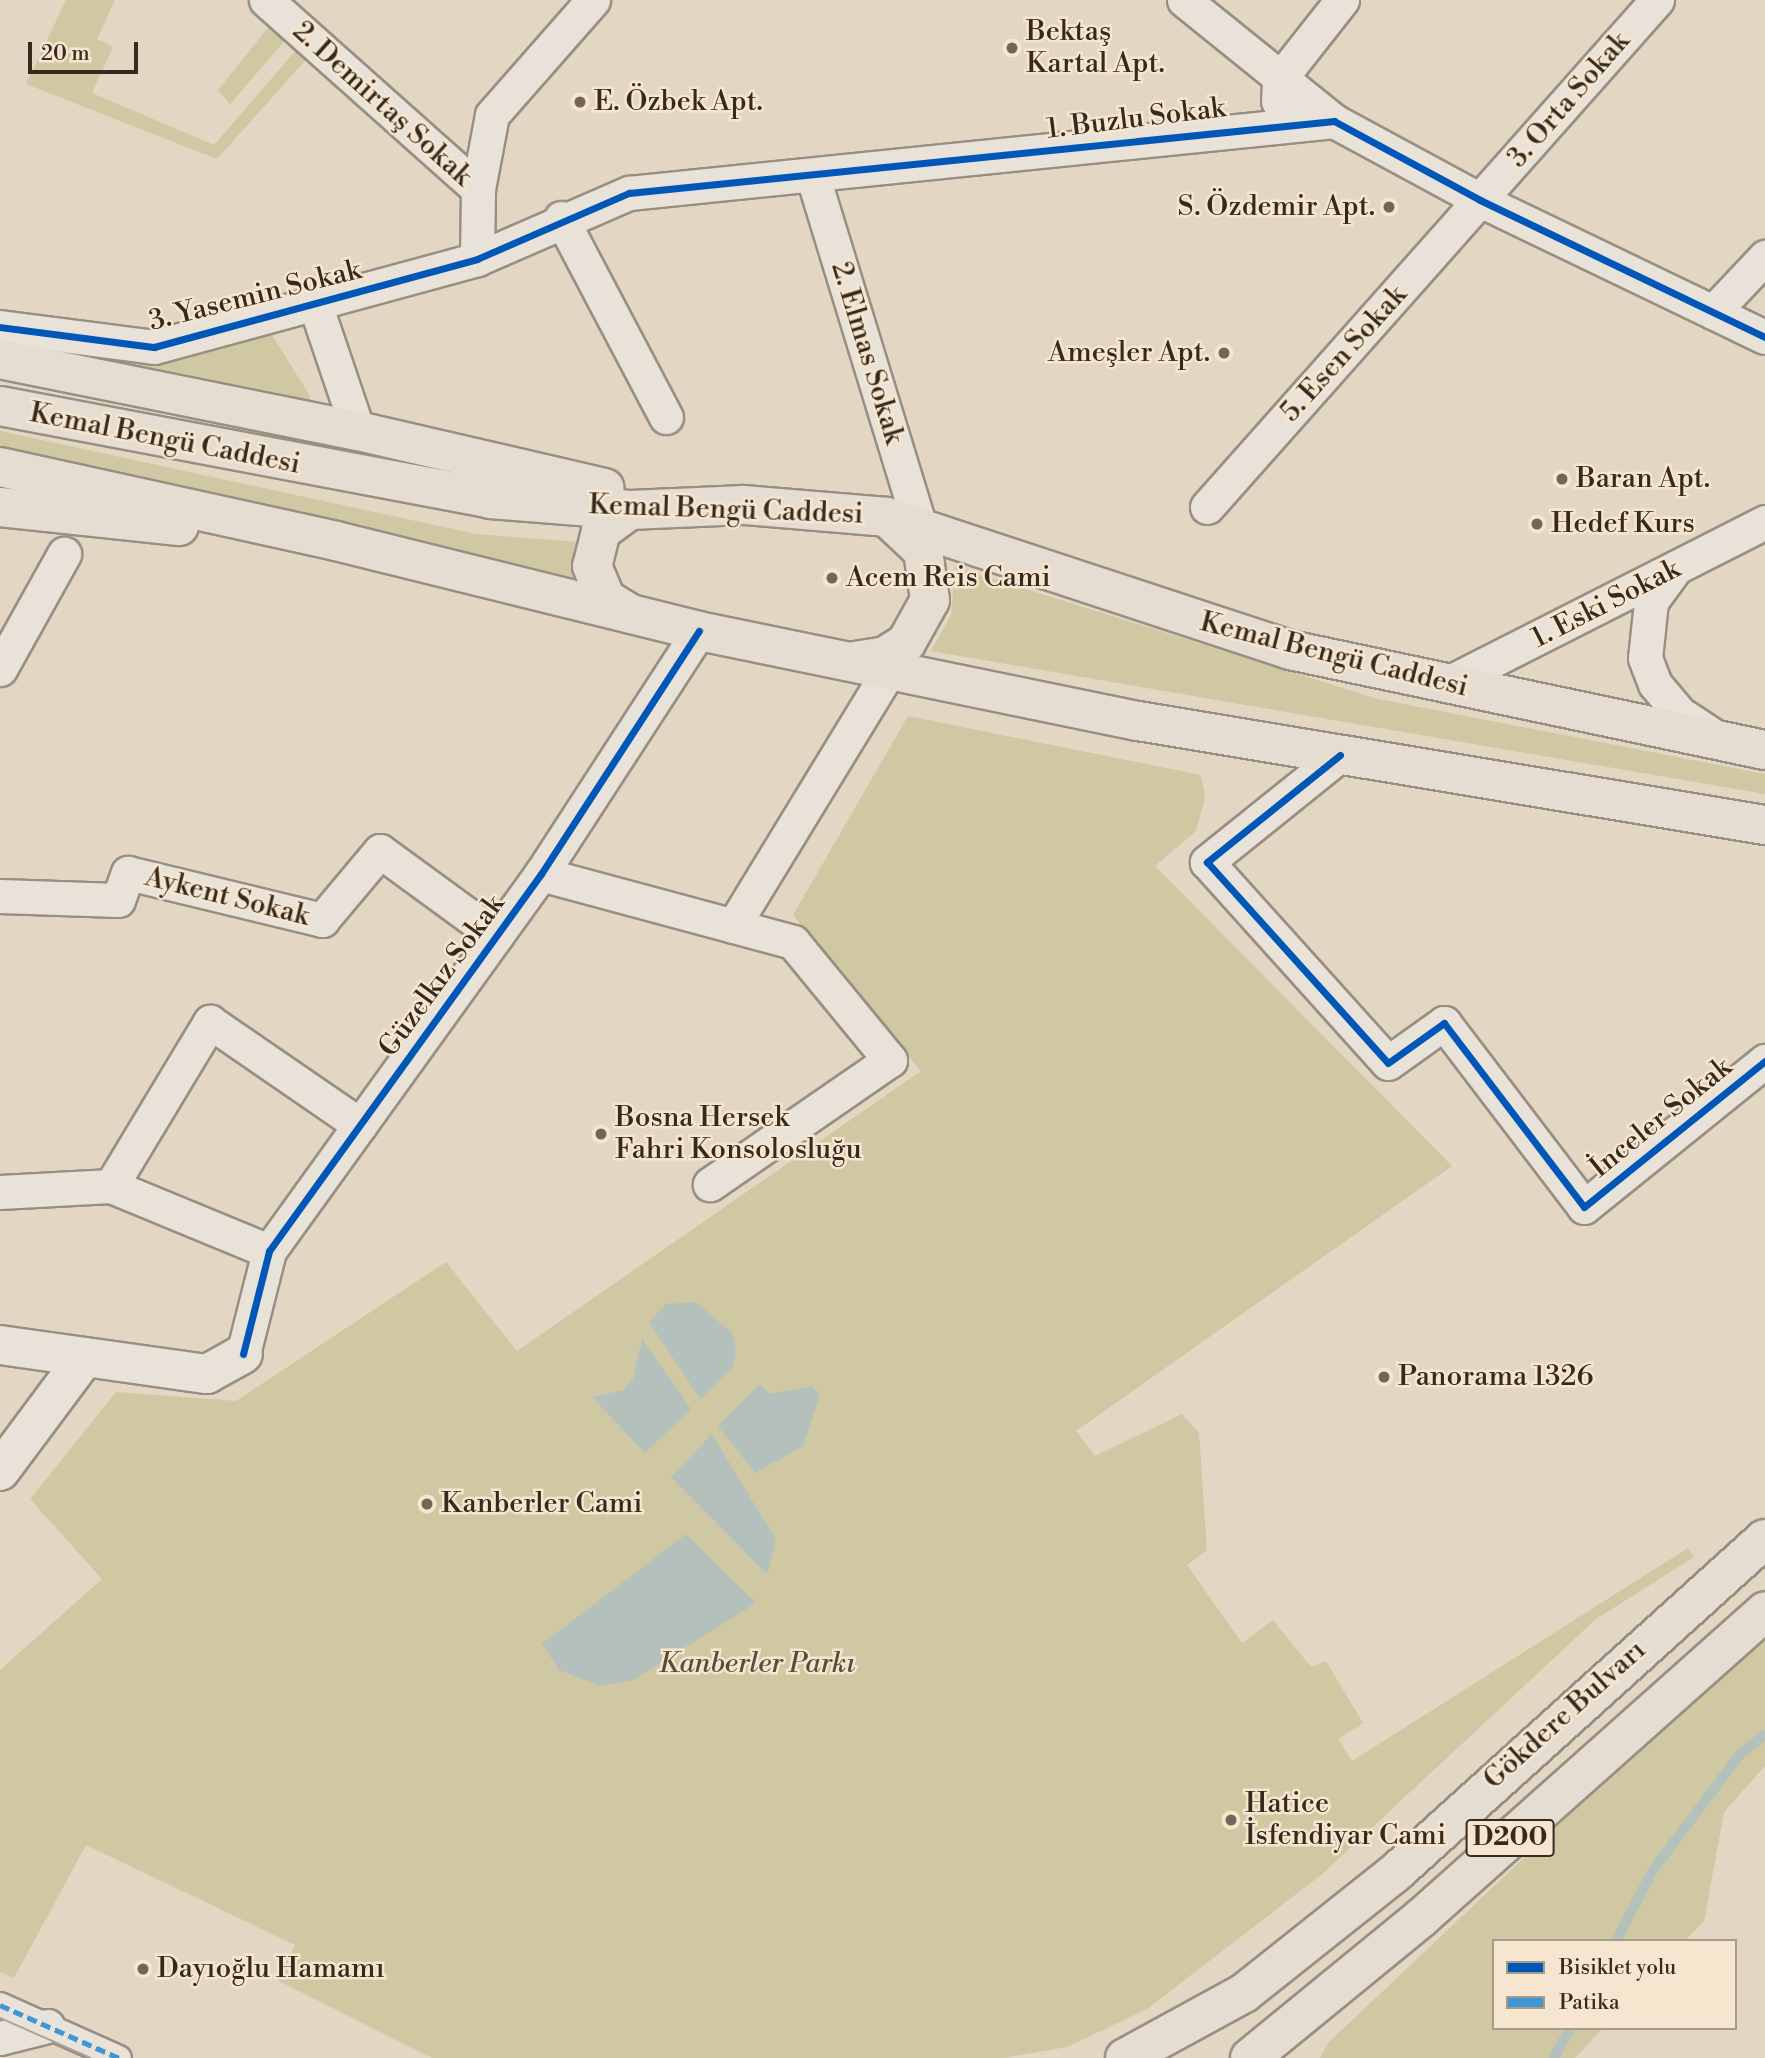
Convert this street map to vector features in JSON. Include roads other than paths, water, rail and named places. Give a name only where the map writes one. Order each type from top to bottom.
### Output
[{"type":"main road","points":[[0,359],[358,431],[681,507]]},
{"type":"main road","name":"Kemal Bengü Caddesi","points":[[0,406],[397,484],[629,510],[681,507],[886,517],[1290,650],[1765,750]]},
{"type":"main road","points":[[0,467],[336,541],[699,631],[835,659],[898,657],[1340,755],[1765,825]]},
{"type":"main road","points":[[0,507],[336,541]]},
{"type":"main road","points":[[629,510],[601,531],[592,566],[606,598],[636,616]]},
{"type":"main road","points":[[886,517],[923,551],[931,575],[922,623],[898,657]]},
{"type":"main road","points":[[0,1345],[207,1374],[243,1354]]},
{"type":"main road","points":[[0,1471],[85,1357]]},
{"type":"main road","name":"Gökdere Bulvarı","points":[[1125,2058],[1244,1993],[1395,1872],[1765,1539]]},
{"type":"main road","name":"Gökdere Bulvarı","points":[[1250,2058],[1317,1997],[1421,1918],[1765,1611]]},
{"type":"main road","points":[[1284,2058],[1317,1997]]},
{"type":"street","name":"2. Demirtaş Sokak","points":[[265,0],[478,189],[477,259]]},
{"type":"street","points":[[478,189],[492,115],[593,0]]},
{"type":"street","points":[[1184,0],[1279,80],[1334,121],[1480,200],[1765,337]]},
{"type":"street","points":[[1256,126],[1275,106],[1279,80],[1342,0]]},
{"type":"street","name":"3. Orta Sokak","points":[[1480,200],[1657,0]]},
{"type":"street","name":"1. Buzlu Sokak","points":[[477,259],[561,218],[629,193],[813,177],[1256,126],[1334,121]]},
{"type":"street","name":"2. Elmas Sokak","points":[[813,177],[924,528],[931,575]]},
{"type":"street","name":"5. Esen Sokak","points":[[1207,507],[1480,200]]},
{"type":"street","points":[[561,218],[666,418]]},
{"type":"street","points":[[1713,312],[1765,257]]},
{"type":"street","name":"3. Yasemin Sokak","points":[[0,327],[155,347],[477,259]]},
{"type":"street","points":[[315,304],[358,431]]},
{"type":"street","name":"1. Eski Sokak","points":[[1447,684],[1765,522]]},
{"type":"street","points":[[0,669],[64,554]]},
{"type":"street","points":[[1674,570],[1651,602],[1645,658],[1655,684],[1679,713],[1722,742]]},
{"type":"street","name":"Güzelkız Sokak","points":[[243,1354],[269,1251],[541,874],[699,631]]},
{"type":"street","points":[[733,926],[898,657]]},
{"type":"street","name":"İnceler Sokak","points":[[1340,755],[1207,862],[1388,1063],[1444,1023],[1584,1207],[1765,1061]]},
{"type":"street","name":"Aykent Sokak","points":[[0,896],[118,900],[128,873],[322,920],[380,851],[496,936]]},
{"type":"street","points":[[541,874],[793,942],[890,1060],[710,1184]]},
{"type":"street","points":[[111,1186],[210,1022],[360,1125]]},
{"type":"street","points":[[0,1192],[111,1186],[269,1251]]},
{"type":"street","points":[[0,2005],[120,2058]]},
{"type":"street","points":[[0,2038],[47,2026]]},
{"type":"waterway","name":"Gökdere Bulvarı","points":[[1617,1939],[1653,1870],[1741,1753],[1765,1735]]},
{"type":"waterway","name":"Gökdere Bulvarı","points":[[1554,2058],[1569,2030]]},
{"type":"tram line","points":[[0,2018],[91,2058]]},
{"type":"place","name":"Bektaş Kartal Apt.","points":[[1012,48]]},
{"type":"place","name":"E. Özbek Apt.","points":[[580,102]]},
{"type":"place","name":"S. Özdemir Apt.","points":[[1389,207]]},
{"type":"place","name":"Ameşler Apt.","points":[[1224,353]]},
{"type":"place","name":"Baran Apt.","points":[[1562,479]]},
{"type":"place","name":"Hedef Kurs","points":[[1537,524]]},
{"type":"place","name":"Acem Reis Cami","points":[[832,578]]},
{"type":"place","name":"Bosna Hersek Fahri Konsolosluğu","points":[[601,1134]]},
{"type":"place","name":"Panorama 1326","points":[[1384,1377]]},
{"type":"place","name":"Kanberler Cami","points":[[427,1504]]},
{"type":"place","name":"Hatice İsfendiyar Cami","points":[[1231,1820]]},
{"type":"place","name":"Dayıoğlu Hamamı","points":[[143,1969]]},
{"type":"park label","name":"Kanberler Parkı","points":[[757,1664]]}]
